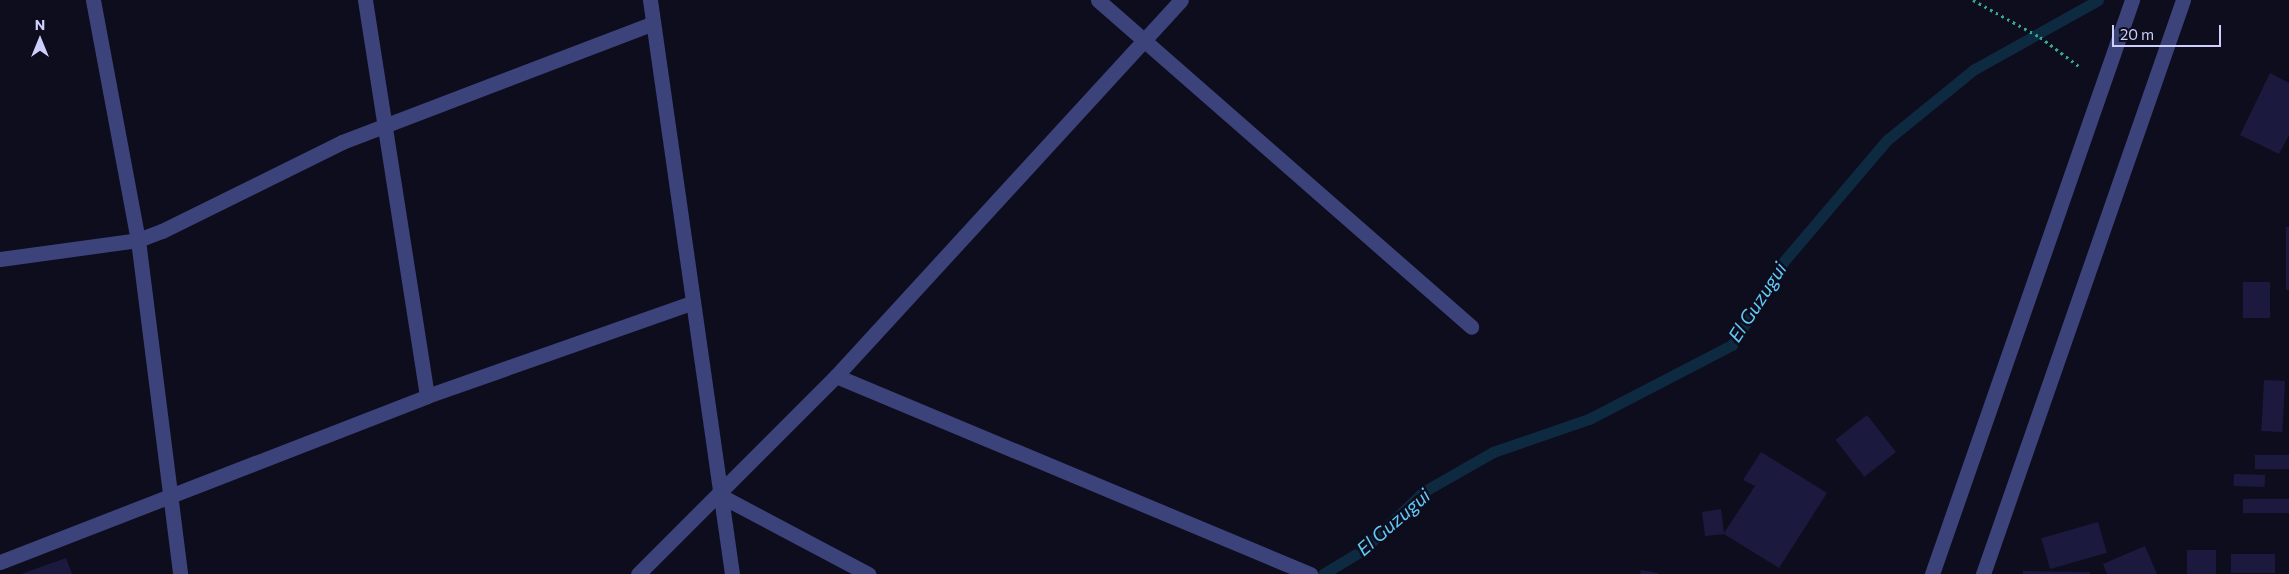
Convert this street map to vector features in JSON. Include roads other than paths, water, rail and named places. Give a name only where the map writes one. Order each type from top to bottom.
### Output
[{"type":"street","points":[[94,0],[138,240],[168,500],[180,574]]},
{"type":"street","points":[[365,0],[388,127],[428,396]]},
{"type":"street","points":[[650,0],[718,495],[732,574]]},
{"type":"street","points":[[1098,0],[1144,37],[1471,327]]},
{"type":"street","points":[[638,574],[836,376],[1144,37],[1181,0]]},
{"type":"street","points":[[1932,574],[2104,86],[2132,0]]},
{"type":"street","points":[[1984,574],[2183,0]]},
{"type":"street","points":[[0,259],[138,240],[187,220],[342,142],[388,127],[653,23]]},
{"type":"street","points":[[0,562],[168,500],[428,396],[691,303]]},
{"type":"street","points":[[836,376],[1310,574]]},
{"type":"street","points":[[718,495],[868,574]]},
{"type":"waterway","name":"El Guzugui","points":[[1323,574],[1363,550],[1423,492],[1493,452],[1589,419],[1732,345],[1784,261],[1887,140],[1973,70],[2098,0]]}]
